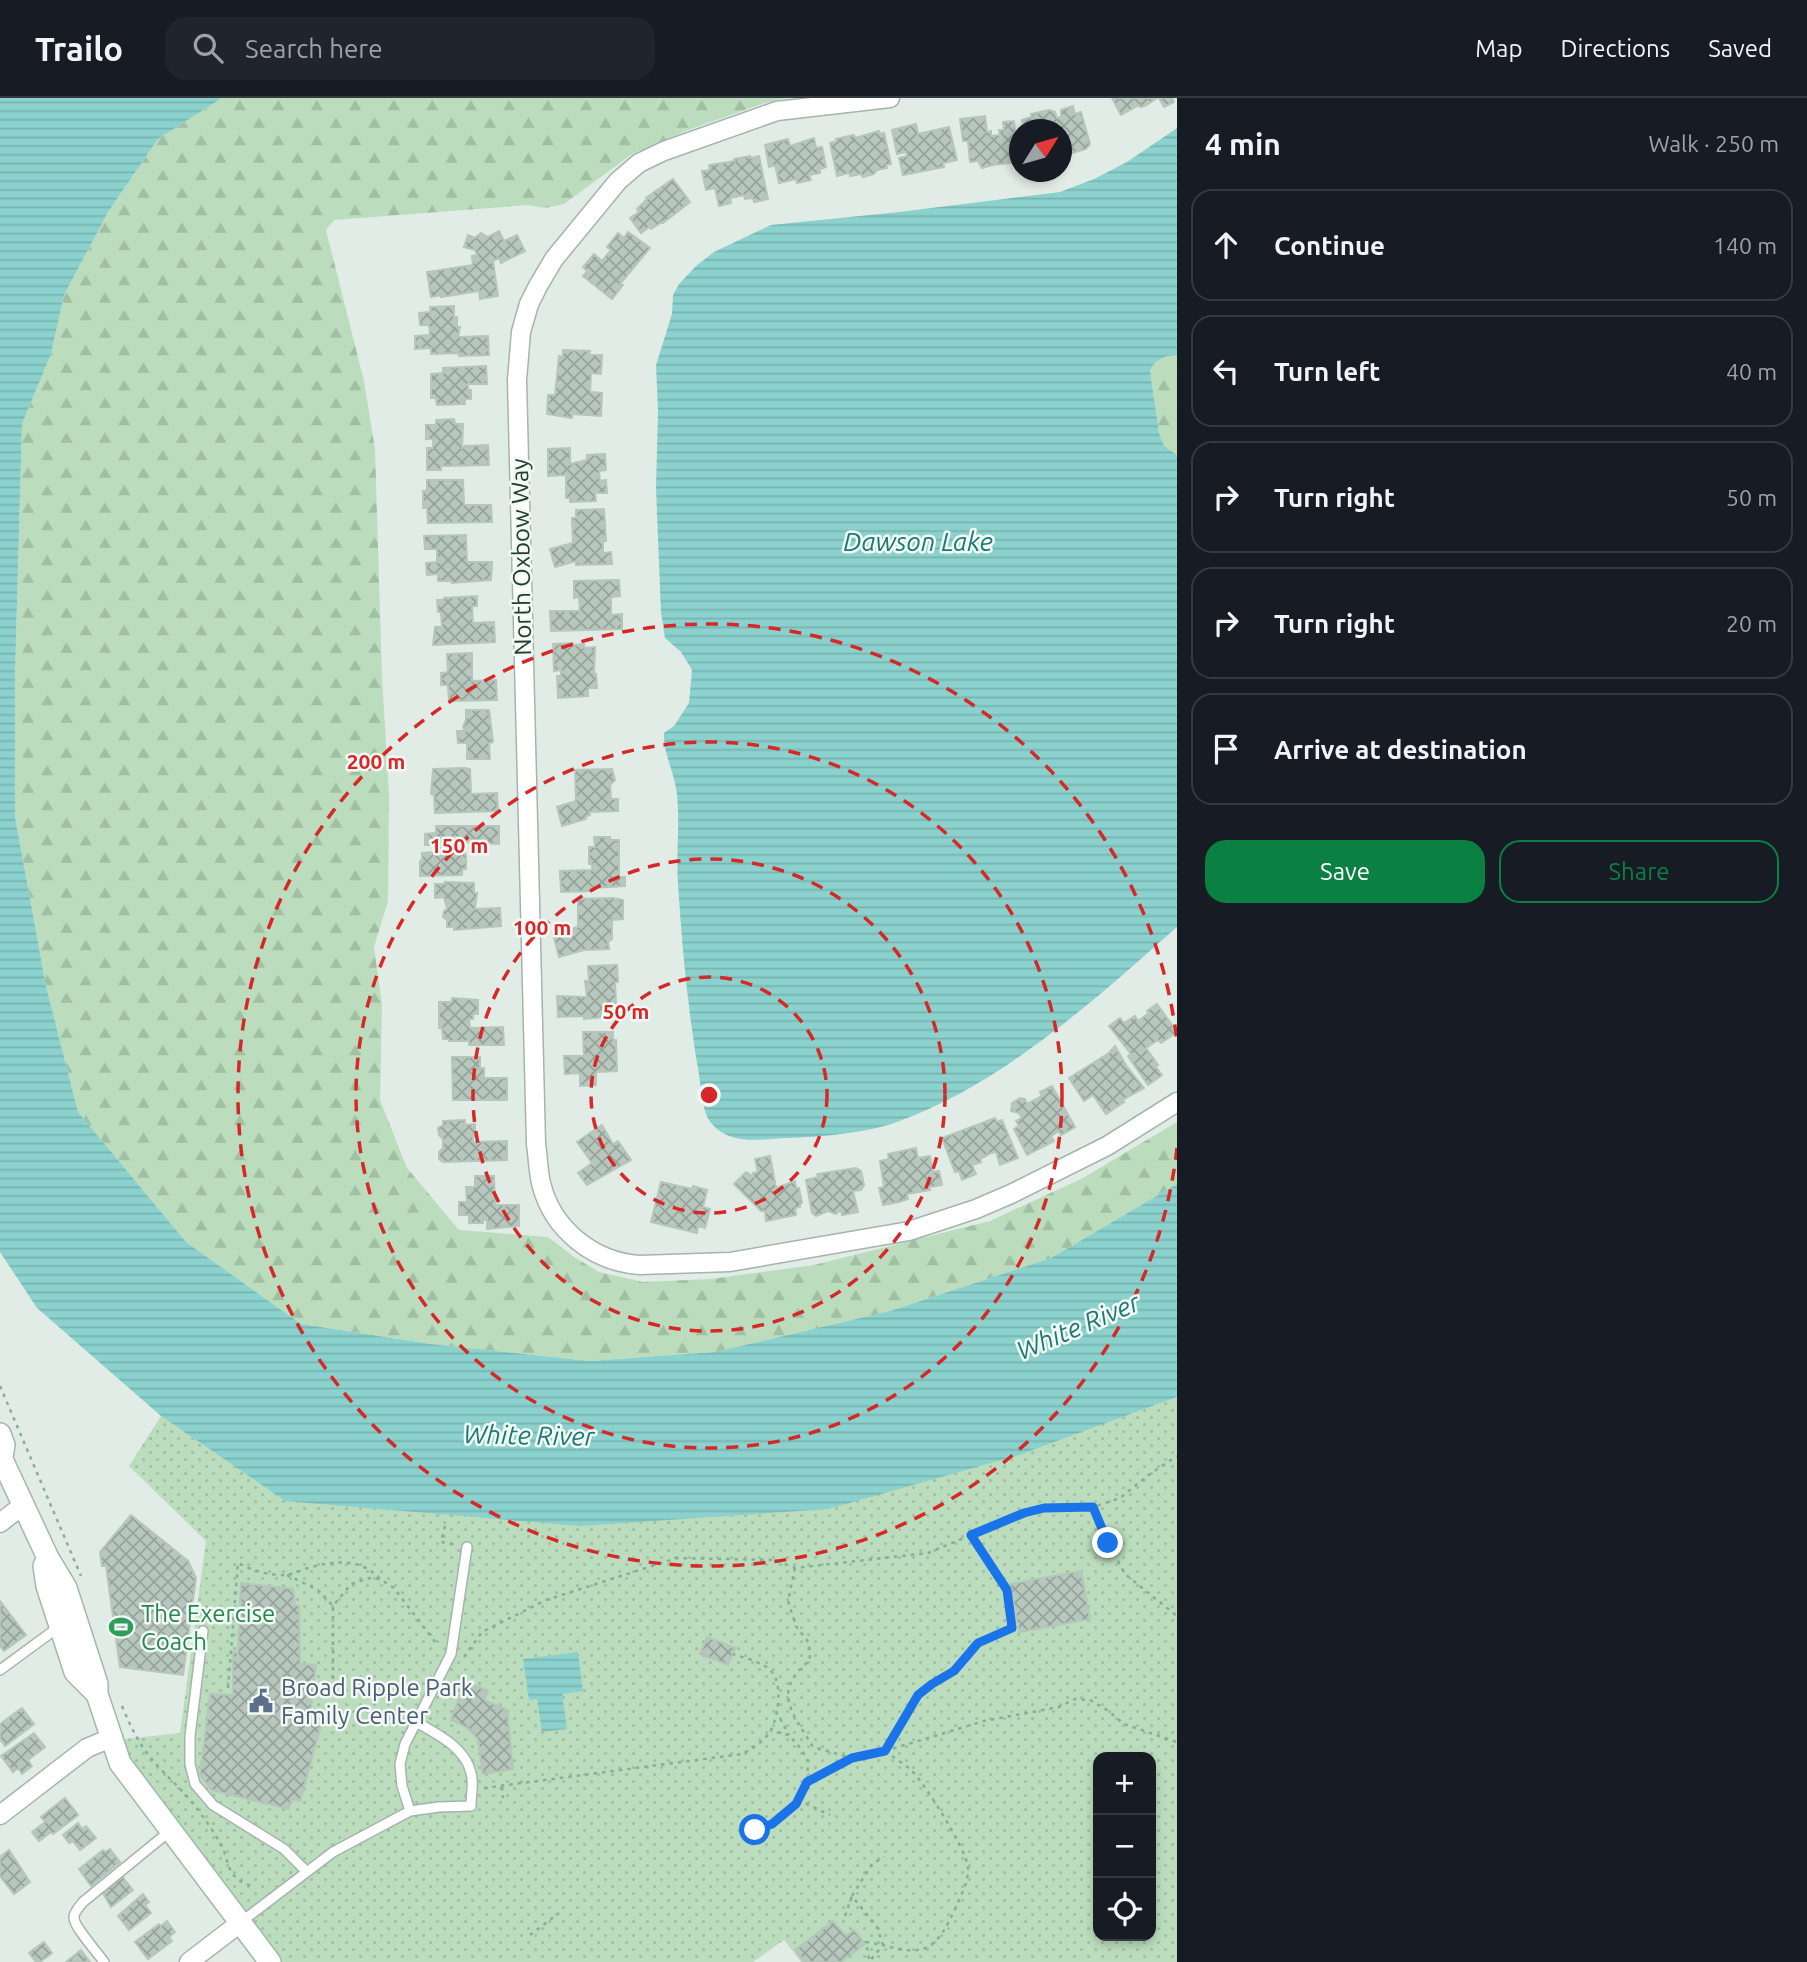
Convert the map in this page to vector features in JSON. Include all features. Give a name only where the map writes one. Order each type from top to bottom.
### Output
[{"type":"street","name":"North Oxbow Way","points":[[890,98],[777,111],[664,151],[639,163],[618,181],[554,259],[524,317],[517,387],[536,1144],[541,1184],[552,1212],[577,1240],[603,1256],[640,1265],[730,1262],[909,1231],[976,1209],[1107,1146],[1177,1102]]},
{"type":"street","points":[[0,1434],[4,1446],[1,1457],[48,1558],[69,1596],[120,1763],[270,1962]]},
{"type":"street","points":[[0,1523],[23,1505]]},
{"type":"street","points":[[48,1558],[44,1566],[47,1586],[75,1672],[97,1694]]},
{"type":"street","points":[[0,1815],[87,1748],[113,1737]]},
{"type":"street","points":[[189,1962],[240,1923]]},
{"type":"lane","points":[[410,1811],[402,1786],[400,1764],[405,1744],[451,1654],[467,1547]]},
{"type":"lane","points":[[0,1670],[60,1626]]},
{"type":"lane","points":[[203,1631],[190,1736],[190,1764],[195,1784],[213,1805],[284,1849],[306,1871]]},
{"type":"lane","points":[[240,1923],[333,1852],[410,1811],[471,1806],[471,1772],[460,1751],[416,1722]]},
{"type":"lane","points":[[104,1962],[79,1929],[74,1916],[83,1902],[170,1831]]},
{"type":"path","points":[[0,1386],[75,1556],[83,1581]]},
{"type":"path","points":[[462,1660],[482,1632],[546,1600],[677,1558],[775,1560],[795,1569],[928,1553],[1034,1511],[1093,1507],[1119,1499],[1177,1456]]},
{"type":"path","points":[[1093,1507],[1125,1574],[1177,1616]]},
{"type":"path","points":[[445,1526],[441,1542],[467,1547]]},
{"type":"path","points":[[885,1751],[918,1695],[954,1671],[978,1643],[1012,1628],[1007,1590],[971,1535]]},
{"type":"path","points":[[286,1575],[329,1563],[344,1562],[363,1566],[394,1588],[436,1643]]},
{"type":"path","points":[[228,1688],[238,1563],[286,1575],[318,1590],[333,1606]]},
{"type":"path","points":[[795,1569],[788,1601],[796,1626],[809,1643],[810,1660],[797,1670],[787,1688],[788,1705],[813,1747],[852,1758]]},
{"type":"path","points":[[333,1696],[333,1606],[351,1584],[369,1578],[380,1579]]},
{"type":"path","points":[[482,1788],[741,1754],[753,1749],[771,1731],[778,1684],[768,1668],[733,1654]]},
{"type":"path","points":[[807,1782],[852,1758],[885,1751],[984,1721],[1059,1707],[1075,1699],[1090,1700],[1124,1724],[1177,1742]]},
{"type":"path","points":[[120,1701],[132,1731],[149,1756],[183,1791],[220,1843],[229,1869],[239,1882],[252,1886]]},
{"type":"path","points":[[755,1830],[772,1824],[798,1800],[807,1782],[808,1762],[776,1711]]},
{"type":"path","points":[[771,1731],[789,1735]]},
{"type":"path","points":[[869,1961],[866,1942],[907,1952],[928,1948],[945,1931],[965,1888],[968,1866],[956,1836],[912,1771],[885,1751]]},
{"type":"path","points":[[502,1786],[503,1798]]},
{"type":"path","points":[[798,1800],[830,1815]]},
{"type":"path","points":[[845,1916],[852,1896],[872,1864],[884,1857]]},
{"type":"path","points":[[852,1896],[877,1927],[883,1945]]},
{"type":"path","points":[[530,1935],[559,1913]]},
{"type":"path","points":[[869,1961],[883,1945]]},
{"type":"green space","points":[[222,98],[787,98],[688,130],[632,154],[564,204],[545,208],[528,205],[334,220],[326,230],[364,381],[375,449],[382,676],[389,795],[388,901],[374,947],[382,1005],[380,1100],[407,1168],[459,1230],[548,1237],[599,1272],[643,1282],[711,1279],[814,1265],[990,1221],[1083,1178],[1177,1122],[1177,1184],[1051,1258],[890,1311],[715,1352],[590,1361],[431,1344],[301,1324],[186,1242],[78,1112],[46,986],[15,817],[15,675],[22,424],[51,354],[64,295],[108,212],[158,139]]},
{"type":"green space","points":[[1177,355],[1177,455],[1164,446],[1159,433],[1150,370],[1161,358]]},
{"type":"green space","points":[[1177,1397],[1177,1962],[801,1962],[784,1940],[753,1962],[270,1962],[107,1741],[180,1733],[206,1541],[129,1466],[161,1416],[285,1501],[1022,1454]]},
{"type":"water","name":"White River","points":[[0,98],[222,98],[158,139],[108,212],[64,295],[51,354],[22,424],[15,675],[15,817],[46,986],[78,1112],[186,1242],[301,1324],[431,1344],[590,1361],[715,1352],[890,1311],[1051,1258],[1177,1184],[1177,1397],[1022,1454],[828,1509],[580,1526],[285,1501],[161,1416],[37,1308],[0,1252]]},
{"type":"water","name":"Dawson Lake","points":[[1177,128],[1177,355],[1161,358],[1150,370],[1159,433],[1164,446],[1177,455],[1177,927],[1093,1000],[1014,1061],[928,1110],[885,1126],[843,1134],[757,1140],[728,1136],[712,1124],[701,1093],[681,932],[677,795],[664,741],[664,733],[674,726],[689,703],[692,670],[681,652],[665,638],[661,613],[656,488],[656,365],[672,314],[673,295],[679,284],[696,266],[714,252],[771,225],[1060,192],[1127,162]]},
{"type":"water","points":[[578,1652],[583,1691],[562,1694],[567,1729],[542,1732],[537,1699],[529,1700],[523,1659]]},
{"type":"building","points":[[1112,98],[1157,98],[1145,106],[1139,105],[1121,115]]},
{"type":"building","points":[[1159,98],[1172,98],[1174,102],[1164,107]]},
{"type":"building","points":[[1073,106],[1075,114],[1081,112],[1090,144],[1086,149],[1072,153],[1072,119],[1025,119],[1032,117],[1031,114],[1049,110],[1055,112],[1057,118],[1061,117],[1061,110]]},
{"type":"building","points":[[985,116],[987,132],[991,131],[991,136],[1000,135],[999,130],[1004,130],[1003,122],[1009,121],[1009,163],[982,168],[978,161],[970,162],[968,141],[963,141],[960,119]]},
{"type":"building","points":[[916,124],[918,134],[949,127],[957,160],[943,163],[944,167],[903,175],[899,158],[907,156],[906,152],[897,154],[892,130]]},
{"type":"building","points":[[879,131],[880,134],[884,133],[891,164],[863,177],[861,174],[850,176],[849,173],[837,176],[830,143],[837,141],[836,139],[854,135],[855,138]]},
{"type":"building","points":[[814,138],[816,148],[822,147],[826,167],[820,169],[820,173],[809,175],[811,180],[797,183],[796,179],[779,183],[775,165],[769,167],[765,145],[788,139],[790,146]]},
{"type":"building","points":[[759,156],[768,199],[754,202],[753,198],[745,199],[744,195],[730,198],[731,203],[719,206],[715,188],[706,190],[702,171],[710,170],[709,165]]},
{"type":"building","points":[[673,179],[690,202],[663,223],[651,229],[649,227],[641,233],[630,218],[639,212],[637,209],[646,198]]},
{"type":"building","points":[[499,231],[504,241],[517,235],[525,251],[501,263],[499,258],[493,261],[498,296],[480,299],[479,291],[431,297],[427,272],[473,265],[472,256],[477,255],[475,250],[464,247],[468,235],[475,238],[481,233],[488,237]]},
{"type":"building","points":[[628,232],[650,248],[620,284],[623,285],[612,299],[583,276],[587,271],[583,267],[594,254],[602,261],[611,250],[607,247],[618,233],[624,238]]},
{"type":"building","points":[[454,306],[454,317],[457,317],[457,327],[460,327],[458,337],[488,336],[489,355],[431,354],[431,348],[415,349],[415,336],[430,335],[429,325],[420,325],[419,313],[431,312],[430,307]]},
{"type":"building","points":[[563,350],[590,351],[589,355],[602,355],[601,374],[591,373],[590,392],[602,393],[601,416],[572,414],[572,418],[547,414],[548,395],[555,395],[559,356],[563,357]]},
{"type":"building","points":[[486,366],[487,384],[468,384],[471,399],[465,399],[465,404],[437,405],[436,398],[431,398],[431,374],[443,373],[443,368]]},
{"type":"building","points":[[454,419],[455,424],[463,424],[462,448],[488,445],[489,465],[441,466],[441,470],[427,470],[427,448],[433,448],[433,439],[426,439],[426,425],[436,425],[436,420]]},
{"type":"building","points":[[570,448],[570,464],[587,460],[587,455],[605,454],[606,470],[599,471],[600,481],[606,480],[607,493],[595,493],[596,501],[570,502],[570,498],[566,498],[566,475],[548,476],[548,449]]},
{"type":"building","points":[[427,480],[463,480],[464,505],[491,505],[492,522],[428,523],[427,508],[423,508],[423,491],[427,491]]},
{"type":"building","points":[[604,509],[606,541],[603,541],[603,553],[611,552],[612,564],[576,565],[576,561],[555,567],[550,549],[573,543],[572,518],[576,518],[576,510]]},
{"type":"building","points":[[466,535],[467,562],[492,562],[491,580],[452,583],[438,581],[438,574],[427,575],[426,563],[437,562],[437,549],[425,549],[424,536]]},
{"type":"building","points":[[619,580],[620,596],[611,597],[611,615],[622,614],[622,629],[551,631],[550,611],[578,611],[580,615],[579,597],[574,598],[574,581]]},
{"type":"building","points":[[477,596],[477,606],[472,606],[473,623],[494,622],[495,642],[433,645],[435,627],[442,627],[437,600]]},
{"type":"building","points":[[553,644],[584,644],[584,648],[595,647],[594,675],[596,674],[597,688],[588,688],[588,696],[558,698],[557,676],[561,676],[561,670],[554,671]]},
{"type":"building","points":[[472,653],[472,681],[496,680],[497,700],[449,701],[448,685],[441,685],[441,673],[448,672],[447,654]]},
{"type":"building","points":[[466,710],[489,710],[493,742],[489,743],[490,759],[467,759],[467,743],[458,743],[457,731],[465,731],[463,727]]},
{"type":"building","points":[[433,769],[470,769],[471,794],[497,793],[498,811],[435,813],[434,795],[431,794]]},
{"type":"building","points":[[612,769],[615,780],[610,785],[611,799],[618,799],[618,811],[589,812],[590,815],[586,816],[586,819],[562,826],[557,807],[576,801],[575,770]]},
{"type":"building","points":[[436,826],[499,826],[499,844],[461,842],[466,856],[466,869],[462,869],[462,875],[420,876],[422,853],[436,852],[435,845],[425,845],[425,834],[436,833]]},
{"type":"building","points":[[594,837],[619,840],[619,877],[625,877],[625,886],[561,892],[560,871],[592,870],[592,864],[589,864],[589,847],[595,847]]},
{"type":"building","points":[[474,883],[474,893],[477,893],[475,909],[500,908],[501,926],[454,930],[454,927],[447,927],[447,920],[443,917],[447,909],[444,897],[435,898],[435,884]]},
{"type":"building","points":[[578,899],[623,900],[623,919],[612,920],[609,949],[584,950],[559,957],[553,934],[578,927]]},
{"type":"building","points":[[617,965],[615,1016],[584,1019],[584,1016],[558,1017],[557,996],[587,997],[585,981],[589,981],[588,966]]},
{"type":"building","points":[[452,998],[478,1000],[478,1014],[473,1014],[473,1019],[469,1019],[470,1028],[503,1027],[504,1045],[469,1045],[469,1041],[443,1039],[442,1028],[439,1028],[439,1002],[452,1002]]},
{"type":"building","points":[[1157,1004],[1177,1032],[1161,1043],[1158,1040],[1146,1048],[1162,1075],[1148,1085],[1128,1056],[1131,1054],[1109,1026],[1120,1018],[1124,1023],[1135,1016],[1138,1021]]},
{"type":"building","points":[[583,1032],[613,1032],[613,1040],[616,1040],[617,1071],[596,1072],[596,1085],[580,1086],[580,1073],[565,1074],[564,1056],[584,1056]]},
{"type":"building","points":[[1115,1046],[1144,1088],[1122,1100],[1124,1102],[1106,1114],[1093,1095],[1084,1101],[1069,1078],[1109,1053]]},
{"type":"building","points":[[452,1057],[480,1057],[480,1069],[484,1068],[484,1078],[507,1078],[507,1100],[453,1100]]},
{"type":"building","points":[[1052,1086],[1075,1127],[1061,1135],[1059,1131],[1051,1136],[1054,1141],[1027,1155],[1014,1129],[1019,1126],[1016,1121],[1022,1118],[1019,1113],[1011,1111],[1012,1103],[1020,1098],[1025,1099],[1027,1104],[1042,1096],[1040,1092]]},
{"type":"building","points":[[995,1118],[997,1122],[1002,1120],[1018,1158],[1000,1165],[996,1152],[991,1153],[980,1159],[981,1162],[972,1165],[976,1174],[962,1180],[959,1171],[955,1172],[942,1138]]},
{"type":"building","points":[[465,1120],[465,1125],[475,1124],[473,1142],[507,1141],[507,1160],[443,1162],[439,1159],[443,1139],[438,1128],[443,1125],[443,1121]]},
{"type":"building","points":[[602,1125],[613,1144],[618,1141],[631,1160],[587,1185],[578,1173],[592,1163],[577,1142]]},
{"type":"building","points":[[916,1148],[918,1158],[930,1156],[933,1172],[939,1171],[942,1185],[907,1194],[908,1199],[883,1205],[879,1188],[884,1187],[880,1161],[889,1159],[888,1154]]},
{"type":"building","points":[[770,1156],[776,1188],[795,1181],[802,1203],[795,1208],[796,1215],[766,1221],[765,1211],[761,1211],[734,1184],[746,1172],[754,1177],[753,1173],[758,1172],[755,1159]]},
{"type":"building","points":[[856,1168],[861,1171],[864,1185],[861,1190],[853,1191],[858,1212],[842,1215],[841,1210],[836,1214],[828,1211],[816,1216],[812,1213],[806,1180],[818,1177],[817,1174]]},
{"type":"building","points":[[475,1176],[494,1176],[495,1205],[519,1205],[519,1226],[487,1229],[487,1220],[483,1220],[483,1223],[469,1223],[469,1215],[459,1215],[459,1202],[467,1202],[466,1187],[475,1187]]},
{"type":"building","points":[[661,1182],[707,1190],[703,1207],[710,1209],[705,1228],[698,1226],[697,1233],[651,1222]]},
{"type":"building","points":[[131,1515],[188,1561],[196,1578],[183,1675],[120,1667],[106,1566],[102,1566],[100,1552]]},
{"type":"building","points":[[1081,1571],[1090,1619],[1019,1632],[1010,1584]]},
{"type":"building","name":"Broad Ripple Park Family Center","points":[[241,1583],[293,1589],[295,1605],[299,1606],[300,1664],[316,1665],[309,1723],[321,1725],[300,1801],[291,1799],[289,1809],[212,1790],[200,1775],[210,1694],[233,1695],[233,1652],[238,1653]]},
{"type":"building","points":[[0,1601],[26,1635],[4,1651],[0,1646]]},
{"type":"building","points":[[707,1637],[735,1648],[728,1665],[700,1654]]},
{"type":"building","points":[[465,1681],[488,1691],[484,1700],[507,1710],[513,1769],[483,1774],[478,1739],[468,1728],[451,1720]]},
{"type":"building","points":[[22,1708],[34,1724],[5,1746],[0,1739],[0,1724]]},
{"type":"building","points":[[34,1733],[45,1747],[28,1760],[32,1766],[22,1774],[18,1768],[13,1772],[1,1756]]},
{"type":"building","points":[[65,1798],[78,1815],[39,1841],[32,1832],[45,1822],[41,1817]]},
{"type":"building","points":[[78,1823],[82,1829],[86,1826],[96,1838],[80,1850],[73,1841],[69,1843],[63,1835]]},
{"type":"building","points":[[110,1849],[120,1862],[91,1886],[79,1869],[103,1850],[105,1852]]},
{"type":"building","points":[[9,1850],[30,1882],[14,1894],[0,1876],[0,1857]]},
{"type":"building","points":[[121,1875],[133,1890],[111,1907],[101,1890]]},
{"type":"building","points":[[143,1894],[149,1902],[145,1905],[151,1913],[129,1930],[118,1916]]},
{"type":"building","points":[[167,1921],[175,1932],[169,1937],[172,1941],[148,1959],[135,1942]]},
{"type":"building","points":[[833,1921],[846,1936],[854,1930],[865,1944],[841,1962],[804,1962],[795,1950]]},
{"type":"building","points":[[44,1942],[52,1953],[36,1962],[29,1953]]},
{"type":"building","points":[[81,1950],[90,1962],[66,1962]]},
{"type":"place","name":"The Exercise Coach","points":[[121,1627]]},
{"type":"place","name":"Broad Ripple Park Family Center","points":[[261,1701]]},
{"type":"route","points":[[755,1830],[772,1824],[796,1804],[807,1782],[852,1758],[885,1751],[918,1695],[954,1671],[978,1643],[1012,1628],[1007,1590],[971,1535],[1024,1513],[1044,1508],[1093,1507],[1108,1543]]}]
